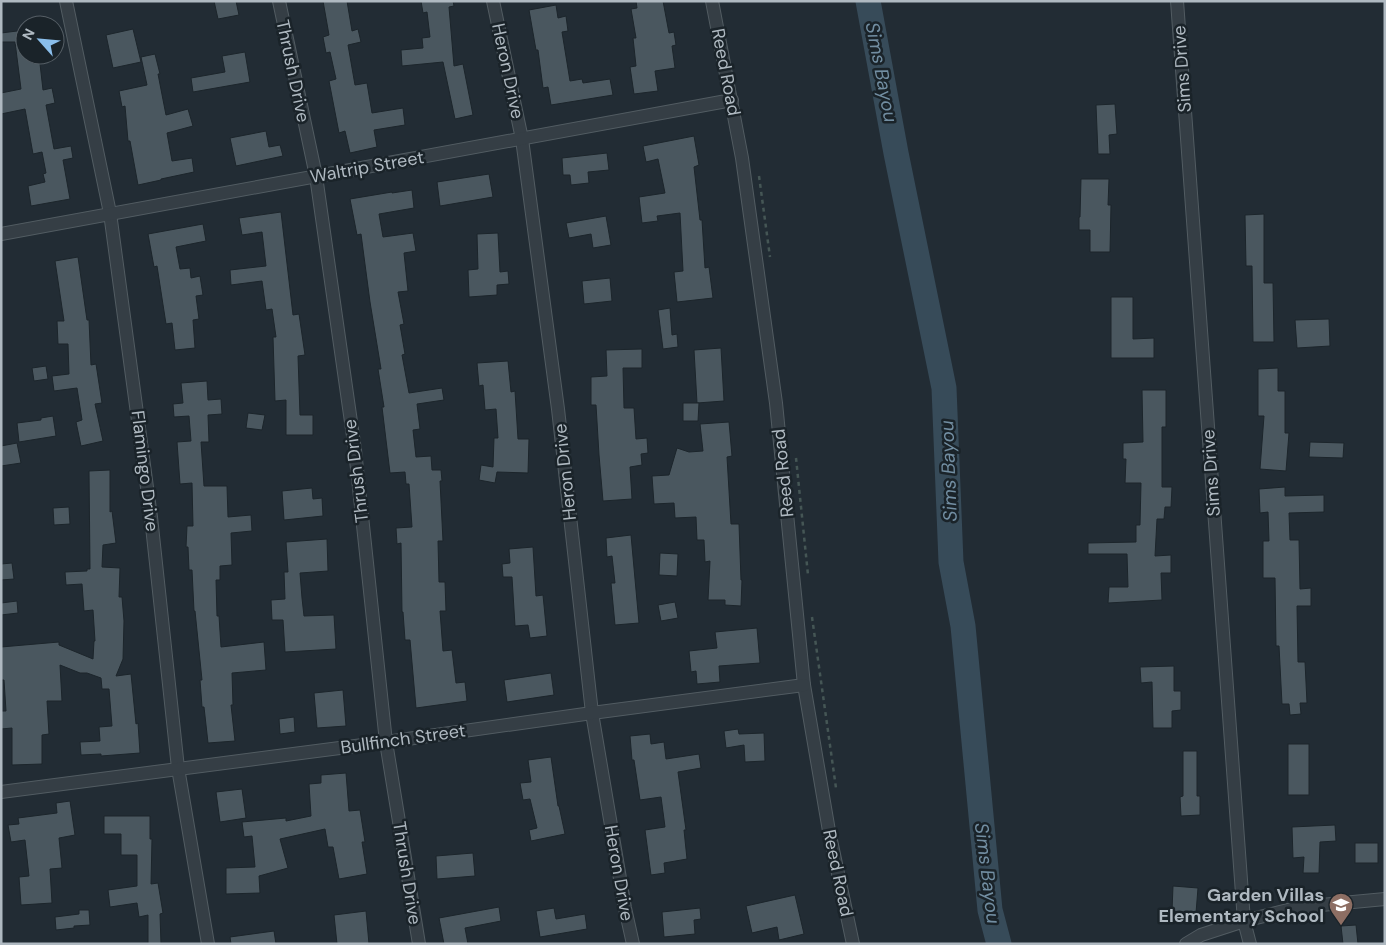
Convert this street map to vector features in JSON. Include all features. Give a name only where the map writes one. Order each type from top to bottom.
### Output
[{"type":"street","name":"Flamingo Drive","points":[[66,1],[110,214],[151,517],[178,768],[208,944]]},
{"type":"street","name":"Thrush Drive","points":[[279,1],[316,176],[355,450],[386,742],[419,944]]},
{"type":"street","name":"Heron Drive","points":[[493,1],[522,139],[558,409],[592,713],[625,908],[633,944]]},
{"type":"street","name":"Reed Road","points":[[712,1],[742,158],[776,403],[804,685],[829,831],[853,944]]},
{"type":"street","name":"Sims Drive","points":[[1177,1],[1244,921],[1250,944]]},
{"type":"street","name":"Waltrip Street","points":[[1,234],[732,100]]},
{"type":"street","name":"Bullfinch Street","points":[[1,792],[804,685]]},
{"type":"street","points":[[1186,944],[1201,935],[1244,921],[1300,907],[1385,898]]},
{"type":"building","points":[[214,1],[236,1],[239,15],[218,19]]},
{"type":"building","points":[[323,1],[347,1],[352,31],[358,29],[361,42],[348,45],[355,85],[367,83],[372,113],[403,108],[405,125],[374,130],[377,147],[350,153],[345,131],[339,133],[329,81],[336,79],[330,52],[326,53],[323,37],[329,35]]},
{"type":"building","points":[[421,1],[453,1],[454,6],[449,7],[454,66],[463,64],[473,115],[455,119],[443,62],[402,66],[401,50],[423,48],[422,38],[430,37],[427,12],[423,13]]},
{"type":"building","points":[[636,1],[663,1],[669,33],[674,32],[676,45],[672,46],[675,68],[655,71],[658,91],[634,94],[630,67],[636,66],[633,38],[636,38],[631,9],[637,8]]},
{"type":"building","points":[[556,5],[558,18],[566,16],[568,31],[562,32],[570,81],[582,79],[583,83],[610,79],[613,95],[551,105],[548,87],[543,88],[538,50],[536,50],[529,10]]},
{"type":"building","points":[[133,29],[141,62],[113,68],[106,35]]},
{"type":"building","points":[[15,31],[15,42],[1,42],[1,33]]},
{"type":"building","points":[[245,52],[250,82],[193,92],[191,78],[225,72],[222,56]]},
{"type":"building","points":[[155,54],[166,115],[188,109],[193,126],[167,133],[172,161],[192,158],[194,172],[138,185],[130,141],[128,141],[125,106],[122,107],[119,91],[147,85],[141,57]]},
{"type":"building","points":[[18,65],[40,65],[43,90],[52,88],[55,103],[46,105],[54,149],[71,146],[73,158],[63,160],[70,199],[31,206],[28,186],[45,182],[43,174],[46,173],[42,152],[33,154],[25,109],[1,114],[1,93],[21,89]]},
{"type":"building","points":[[1115,104],[1117,134],[1109,135],[1110,154],[1098,154],[1096,105]]},
{"type":"building","points":[[266,131],[269,147],[280,145],[283,156],[236,166],[230,138]]},
{"type":"building","points":[[694,136],[699,165],[694,167],[700,220],[702,220],[705,268],[709,267],[713,298],[677,302],[674,272],[683,271],[680,213],[657,216],[658,221],[642,223],[639,197],[665,193],[658,159],[646,162],[643,146]]},
{"type":"building","points":[[607,153],[609,170],[588,172],[589,183],[571,185],[570,175],[563,175],[562,158]]},
{"type":"building","points":[[489,174],[493,197],[440,206],[437,182]]},
{"type":"building","points":[[1081,179],[1109,179],[1108,205],[1111,205],[1110,252],[1090,252],[1090,230],[1079,230]]},
{"type":"building","points":[[412,190],[414,208],[379,214],[383,237],[413,233],[416,251],[404,253],[408,291],[398,292],[404,324],[400,325],[405,354],[402,355],[409,393],[442,388],[444,400],[417,404],[420,429],[413,430],[416,457],[431,456],[432,470],[441,470],[443,541],[438,541],[439,582],[445,582],[446,611],[440,611],[443,651],[452,650],[456,683],[465,682],[467,701],[416,708],[410,640],[405,640],[402,612],[401,543],[397,544],[396,528],[412,527],[409,484],[406,484],[405,472],[390,473],[382,407],[384,407],[378,369],[381,369],[361,234],[357,235],[350,199]]},
{"type":"building","points":[[281,212],[293,315],[299,314],[305,355],[298,356],[300,415],[313,415],[313,435],[286,435],[286,400],[275,401],[273,337],[276,337],[272,309],[266,310],[262,281],[231,285],[230,270],[266,266],[262,232],[242,235],[239,218]]},
{"type":"building","points":[[1264,214],[1264,283],[1273,283],[1274,342],[1253,342],[1252,266],[1246,266],[1245,215]]},
{"type":"building","points":[[606,216],[611,245],[593,248],[591,234],[569,238],[566,223]]},
{"type":"building","points":[[203,224],[206,241],[176,247],[180,269],[190,268],[191,278],[200,276],[203,295],[196,296],[199,319],[193,320],[195,348],[175,350],[172,323],[166,324],[157,266],[154,267],[148,234]]},
{"type":"building","points":[[498,233],[500,272],[508,271],[509,284],[497,285],[497,295],[469,297],[468,270],[478,269],[477,234]]},
{"type":"building","points":[[78,257],[87,320],[89,320],[91,365],[96,364],[102,403],[95,404],[103,441],[81,446],[76,422],[82,420],[77,388],[54,391],[52,376],[69,374],[68,344],[58,344],[57,321],[64,321],[55,261]]},
{"type":"building","points":[[610,278],[612,301],[584,304],[582,281]]},
{"type":"building","points":[[1111,297],[1133,297],[1133,339],[1154,338],[1154,358],[1111,358]]},
{"type":"building","points":[[670,308],[672,335],[677,334],[678,347],[663,349],[658,310]]},
{"type":"building","points":[[1329,319],[1330,346],[1297,348],[1295,320]]},
{"type":"building","points":[[721,348],[724,401],[697,403],[694,350]]},
{"type":"building","points":[[642,349],[642,368],[623,368],[624,408],[634,408],[636,439],[647,438],[648,453],[641,454],[642,465],[630,467],[632,499],[603,501],[596,405],[591,405],[591,377],[607,376],[606,350]]},
{"type":"building","points":[[508,361],[511,392],[515,391],[518,439],[529,439],[528,473],[497,472],[495,483],[479,480],[481,465],[493,467],[494,438],[498,438],[496,409],[485,410],[483,385],[479,386],[477,363]]},
{"type":"building","points":[[46,366],[48,379],[34,381],[32,368]]},
{"type":"building","points":[[1278,368],[1278,391],[1285,391],[1285,433],[1289,433],[1286,471],[1260,469],[1264,416],[1258,416],[1258,369]]},
{"type":"building","points":[[207,381],[208,400],[221,399],[222,414],[208,415],[209,442],[201,442],[204,486],[227,486],[228,517],[251,515],[252,531],[231,533],[232,565],[220,566],[220,580],[216,580],[217,616],[219,616],[221,647],[264,642],[266,670],[232,673],[233,705],[231,705],[235,741],[208,743],[204,707],[202,707],[200,680],[202,680],[194,611],[192,570],[189,570],[188,547],[186,547],[187,526],[193,526],[192,483],[180,484],[177,442],[191,441],[189,416],[174,417],[173,404],[183,403],[181,383]]},
{"type":"building","points":[[1142,390],[1166,390],[1166,427],[1162,427],[1162,487],[1172,487],[1171,507],[1165,507],[1164,519],[1157,519],[1155,556],[1171,555],[1171,573],[1161,573],[1162,600],[1108,603],[1109,587],[1128,587],[1127,554],[1088,554],[1088,543],[1136,542],[1136,525],[1140,525],[1141,483],[1125,483],[1126,459],[1123,459],[1123,443],[1143,442]]},
{"type":"building","points":[[683,403],[699,403],[698,421],[683,421]]},
{"type":"building","points":[[248,413],[265,415],[262,430],[246,428]]},
{"type":"building","points":[[53,416],[56,436],[19,442],[17,423],[41,420],[41,418]]},
{"type":"building","points":[[729,422],[732,456],[727,457],[731,524],[739,524],[742,580],[741,606],[725,605],[725,600],[708,600],[710,561],[705,562],[704,540],[697,540],[696,517],[675,518],[674,503],[654,504],[652,476],[669,475],[677,448],[689,452],[703,451],[700,424]]},
{"type":"building","points":[[1310,442],[1344,443],[1343,458],[1309,457]]},
{"type":"building","points":[[17,443],[21,463],[1,466],[1,446]]},
{"type":"building","points":[[110,470],[110,512],[112,511],[116,543],[103,545],[102,567],[120,568],[119,597],[122,597],[124,621],[123,659],[116,676],[131,674],[140,753],[101,756],[101,754],[81,755],[80,742],[100,741],[99,727],[112,726],[109,689],[102,689],[101,678],[87,673],[80,673],[60,665],[62,701],[47,701],[49,734],[42,735],[42,764],[12,765],[12,728],[1,729],[1,711],[6,711],[4,680],[1,680],[1,647],[59,642],[59,645],[93,659],[95,641],[93,610],[84,611],[82,584],[66,585],[65,572],[87,571],[87,569],[90,569],[89,471]]},
{"type":"building","points":[[1285,487],[1285,496],[1324,495],[1324,512],[1289,513],[1290,540],[1299,540],[1300,589],[1311,588],[1311,606],[1297,606],[1298,662],[1305,662],[1307,703],[1300,703],[1301,714],[1290,715],[1289,704],[1282,704],[1279,646],[1276,646],[1275,578],[1263,578],[1263,541],[1269,541],[1268,512],[1260,513],[1259,489]]},
{"type":"building","points":[[312,488],[313,499],[322,498],[323,516],[284,520],[282,491]]},
{"type":"building","points":[[69,507],[70,524],[54,525],[53,508]]},
{"type":"building","points":[[631,535],[639,623],[615,625],[611,583],[615,583],[612,556],[607,557],[606,538]]},
{"type":"building","points":[[327,539],[328,571],[300,573],[302,598],[304,616],[334,615],[336,649],[285,652],[283,620],[272,620],[271,600],[285,599],[284,572],[288,572],[286,542]]},
{"type":"building","points":[[533,547],[536,596],[543,595],[547,636],[530,638],[528,625],[515,626],[512,577],[503,577],[502,564],[510,563],[509,549]]},
{"type":"building","points":[[660,553],[678,554],[677,576],[659,575]]},
{"type":"building","points":[[12,563],[14,579],[1,580],[1,564]]},
{"type":"building","points":[[17,601],[18,613],[1,615],[1,603]]},
{"type":"building","points":[[675,602],[678,618],[661,621],[658,605]]},
{"type":"building","points":[[757,628],[760,663],[719,666],[720,682],[697,684],[696,671],[691,672],[689,651],[717,648],[715,632]]},
{"type":"building","points":[[1174,666],[1174,691],[1181,691],[1181,710],[1172,711],[1172,728],[1153,728],[1152,682],[1141,683],[1140,667]]},
{"type":"building","points":[[551,673],[554,695],[507,702],[504,680]]},
{"type":"building","points":[[343,690],[346,726],[317,728],[314,693]]},
{"type":"building","points":[[294,717],[295,732],[280,734],[279,719]]},
{"type":"building","points":[[738,729],[739,734],[764,733],[765,761],[745,762],[744,745],[726,748],[724,731]]},
{"type":"building","points":[[650,734],[651,744],[664,742],[666,759],[699,754],[701,768],[678,772],[686,830],[684,830],[687,859],[664,863],[665,873],[651,875],[645,830],[665,827],[661,797],[640,800],[634,760],[632,760],[630,736]]},
{"type":"building","points":[[1288,744],[1309,744],[1309,795],[1288,795]]},
{"type":"building","points":[[1183,751],[1197,751],[1197,796],[1200,796],[1200,815],[1181,816],[1180,797],[1183,796]]},
{"type":"building","points":[[551,757],[558,806],[565,834],[531,841],[529,830],[537,828],[530,799],[523,800],[520,783],[531,782],[528,760]]},
{"type":"building","points":[[346,773],[349,811],[360,810],[367,874],[339,879],[333,847],[328,847],[325,829],[280,839],[288,868],[259,876],[260,893],[226,894],[226,868],[255,867],[252,836],[244,837],[242,822],[286,818],[286,821],[311,816],[309,784],[321,783],[321,775]]},
{"type":"building","points":[[242,789],[246,818],[220,822],[216,792]]},
{"type":"building","points":[[70,801],[75,835],[59,838],[62,868],[50,869],[52,903],[21,905],[19,877],[29,876],[25,840],[11,842],[8,825],[19,824],[18,818],[57,813],[56,803]]},
{"type":"building","points":[[104,816],[150,816],[150,839],[152,839],[151,884],[158,883],[163,913],[160,914],[161,944],[148,944],[148,915],[139,917],[137,903],[110,907],[108,890],[137,886],[137,855],[121,855],[121,834],[104,834]]},
{"type":"building","points":[[1335,825],[1336,841],[1320,842],[1319,873],[1303,873],[1304,857],[1293,858],[1292,827]]},
{"type":"building","points":[[1355,843],[1378,843],[1378,863],[1355,863]]},
{"type":"building","points":[[473,853],[475,876],[437,879],[436,856]]},
{"type":"building","points":[[1173,886],[1198,888],[1196,913],[1172,911]]},
{"type":"building","points":[[795,895],[804,934],[779,940],[777,927],[752,933],[746,906]]},
{"type":"building","points":[[499,907],[501,921],[465,928],[468,944],[444,944],[439,918]]},
{"type":"building","points":[[554,908],[556,919],[585,914],[587,929],[540,937],[536,911]]},
{"type":"building","points":[[700,908],[701,919],[694,920],[695,934],[664,937],[662,912]]},
{"type":"building","points":[[79,910],[89,910],[90,925],[56,930],[55,917],[79,914]]},
{"type":"building","points":[[366,911],[369,944],[337,944],[334,915]]},
{"type":"building","points":[[1356,925],[1358,944],[1343,944],[1341,926]]},
{"type":"building","points":[[274,931],[276,944],[231,944],[230,937]]},
{"type":"waterway","name":"Sims Bayou","points":[[868,1],[896,153],[944,388],[951,562],[963,626],[990,910],[999,944]]},
{"type":"place","name":"Garden Villas Elementary School","points":[[1341,926]]}]
